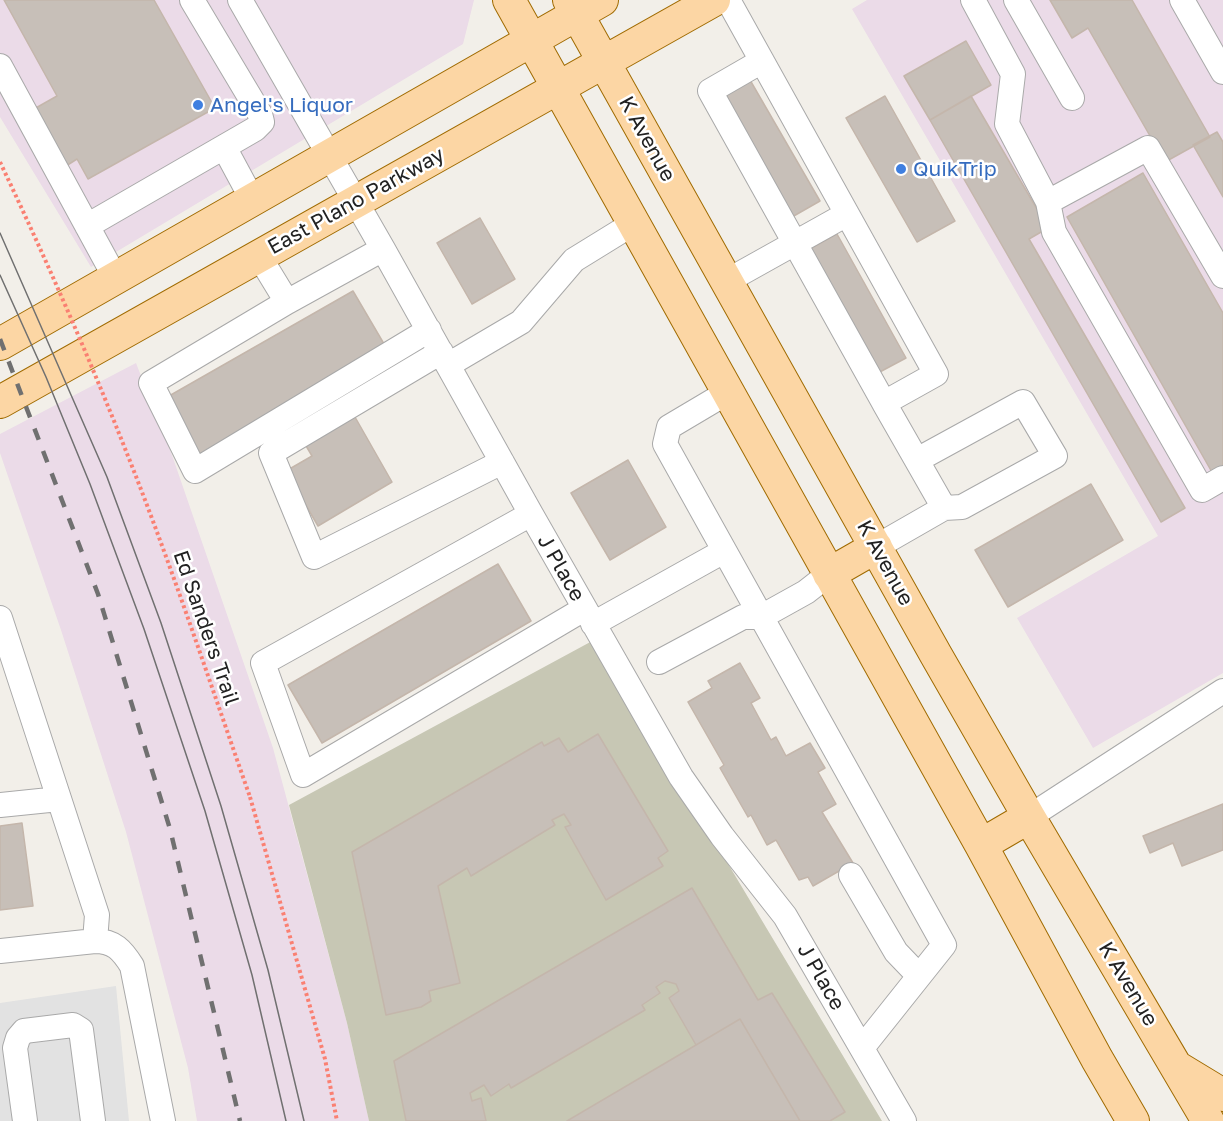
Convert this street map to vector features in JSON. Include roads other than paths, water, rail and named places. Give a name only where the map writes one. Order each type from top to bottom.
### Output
[{"type":"main road","points":[[509,0],[981,845],[1116,1106],[1133,1121]]},
{"type":"main road","name":"East Plano Parkway","points":[[0,402],[714,0]]},
{"type":"main road","points":[[0,345],[531,40],[583,5]]},
{"type":"main road","name":"K Avenue","points":[[583,5],[604,61],[876,547],[1029,817],[1208,1121]]},
{"type":"main road","points":[[829,574],[876,547]]},
{"type":"main road","points":[[981,845],[1029,817]]},
{"type":"main road","points":[[1178,1068],[1223,1095]]},
{"type":"street","points":[[87,226],[255,129],[262,122],[254,103],[192,0]]},
{"type":"street","name":"J Place","points":[[240,0],[681,777],[722,836],[785,916],[904,1121]]},
{"type":"street","points":[[728,0],[936,374],[884,403]]},
{"type":"street","points":[[973,0],[1013,74],[1006,124],[1048,202],[1054,232],[1202,490],[1223,478]]},
{"type":"street","points":[[1016,0],[1072,98]]},
{"type":"street","points":[[1182,0],[1223,72]]},
{"type":"street","points":[[762,61],[710,91],[944,508]]},
{"type":"street","points":[[0,66],[116,279]]},
{"type":"street","points":[[254,103],[288,85]]},
{"type":"street","points":[[224,147],[252,199]]},
{"type":"street","points":[[1048,202],[1148,148],[1223,276]]},
{"type":"street","points":[[727,280],[847,214]]},
{"type":"street","points":[[502,462],[314,557],[271,453],[445,358],[521,322],[574,260],[634,223]]},
{"type":"street","points":[[383,249],[287,302],[150,383],[195,471],[429,330]]},
{"type":"street","points":[[259,256],[287,302]]},
{"type":"street","points":[[728,392],[669,427],[665,444],[944,945],[862,1048]]},
{"type":"street","points":[[876,547],[944,508],[962,507],[1055,456],[1023,402],[917,460]]},
{"type":"street","points":[[531,514],[263,663],[303,774],[589,617],[724,551]]},
{"type":"street","points":[[659,662],[743,617],[761,617],[806,592],[829,574]]},
{"type":"street","points":[[0,618],[97,915],[95,941]]},
{"type":"street","points":[[1029,817],[1223,691]]},
{"type":"street","points":[[0,805],[59,799]]},
{"type":"street","points":[[851,874],[896,952],[919,976]]},
{"type":"street","points":[[0,951],[95,941],[108,941],[122,950],[132,966],[163,1121]]},
{"type":"street","points":[[25,1121],[15,1048],[18,1038],[24,1031],[74,1025],[81,1030],[93,1121]]},
{"type":"tram line","points":[[0,233],[107,477],[161,623],[221,806],[268,970],[304,1121]]},
{"type":"tram line","points":[[0,275],[46,377],[90,484],[144,629],[205,811],[252,975],[286,1121]]},
{"type":"railway","points":[[0,339],[98,594],[170,829],[240,1121]]},
{"type":"place","name":"Angel's Liquor","points":[[198,105]]},
{"type":"place","name":"QuikTrip","points":[[901,169]]}]
